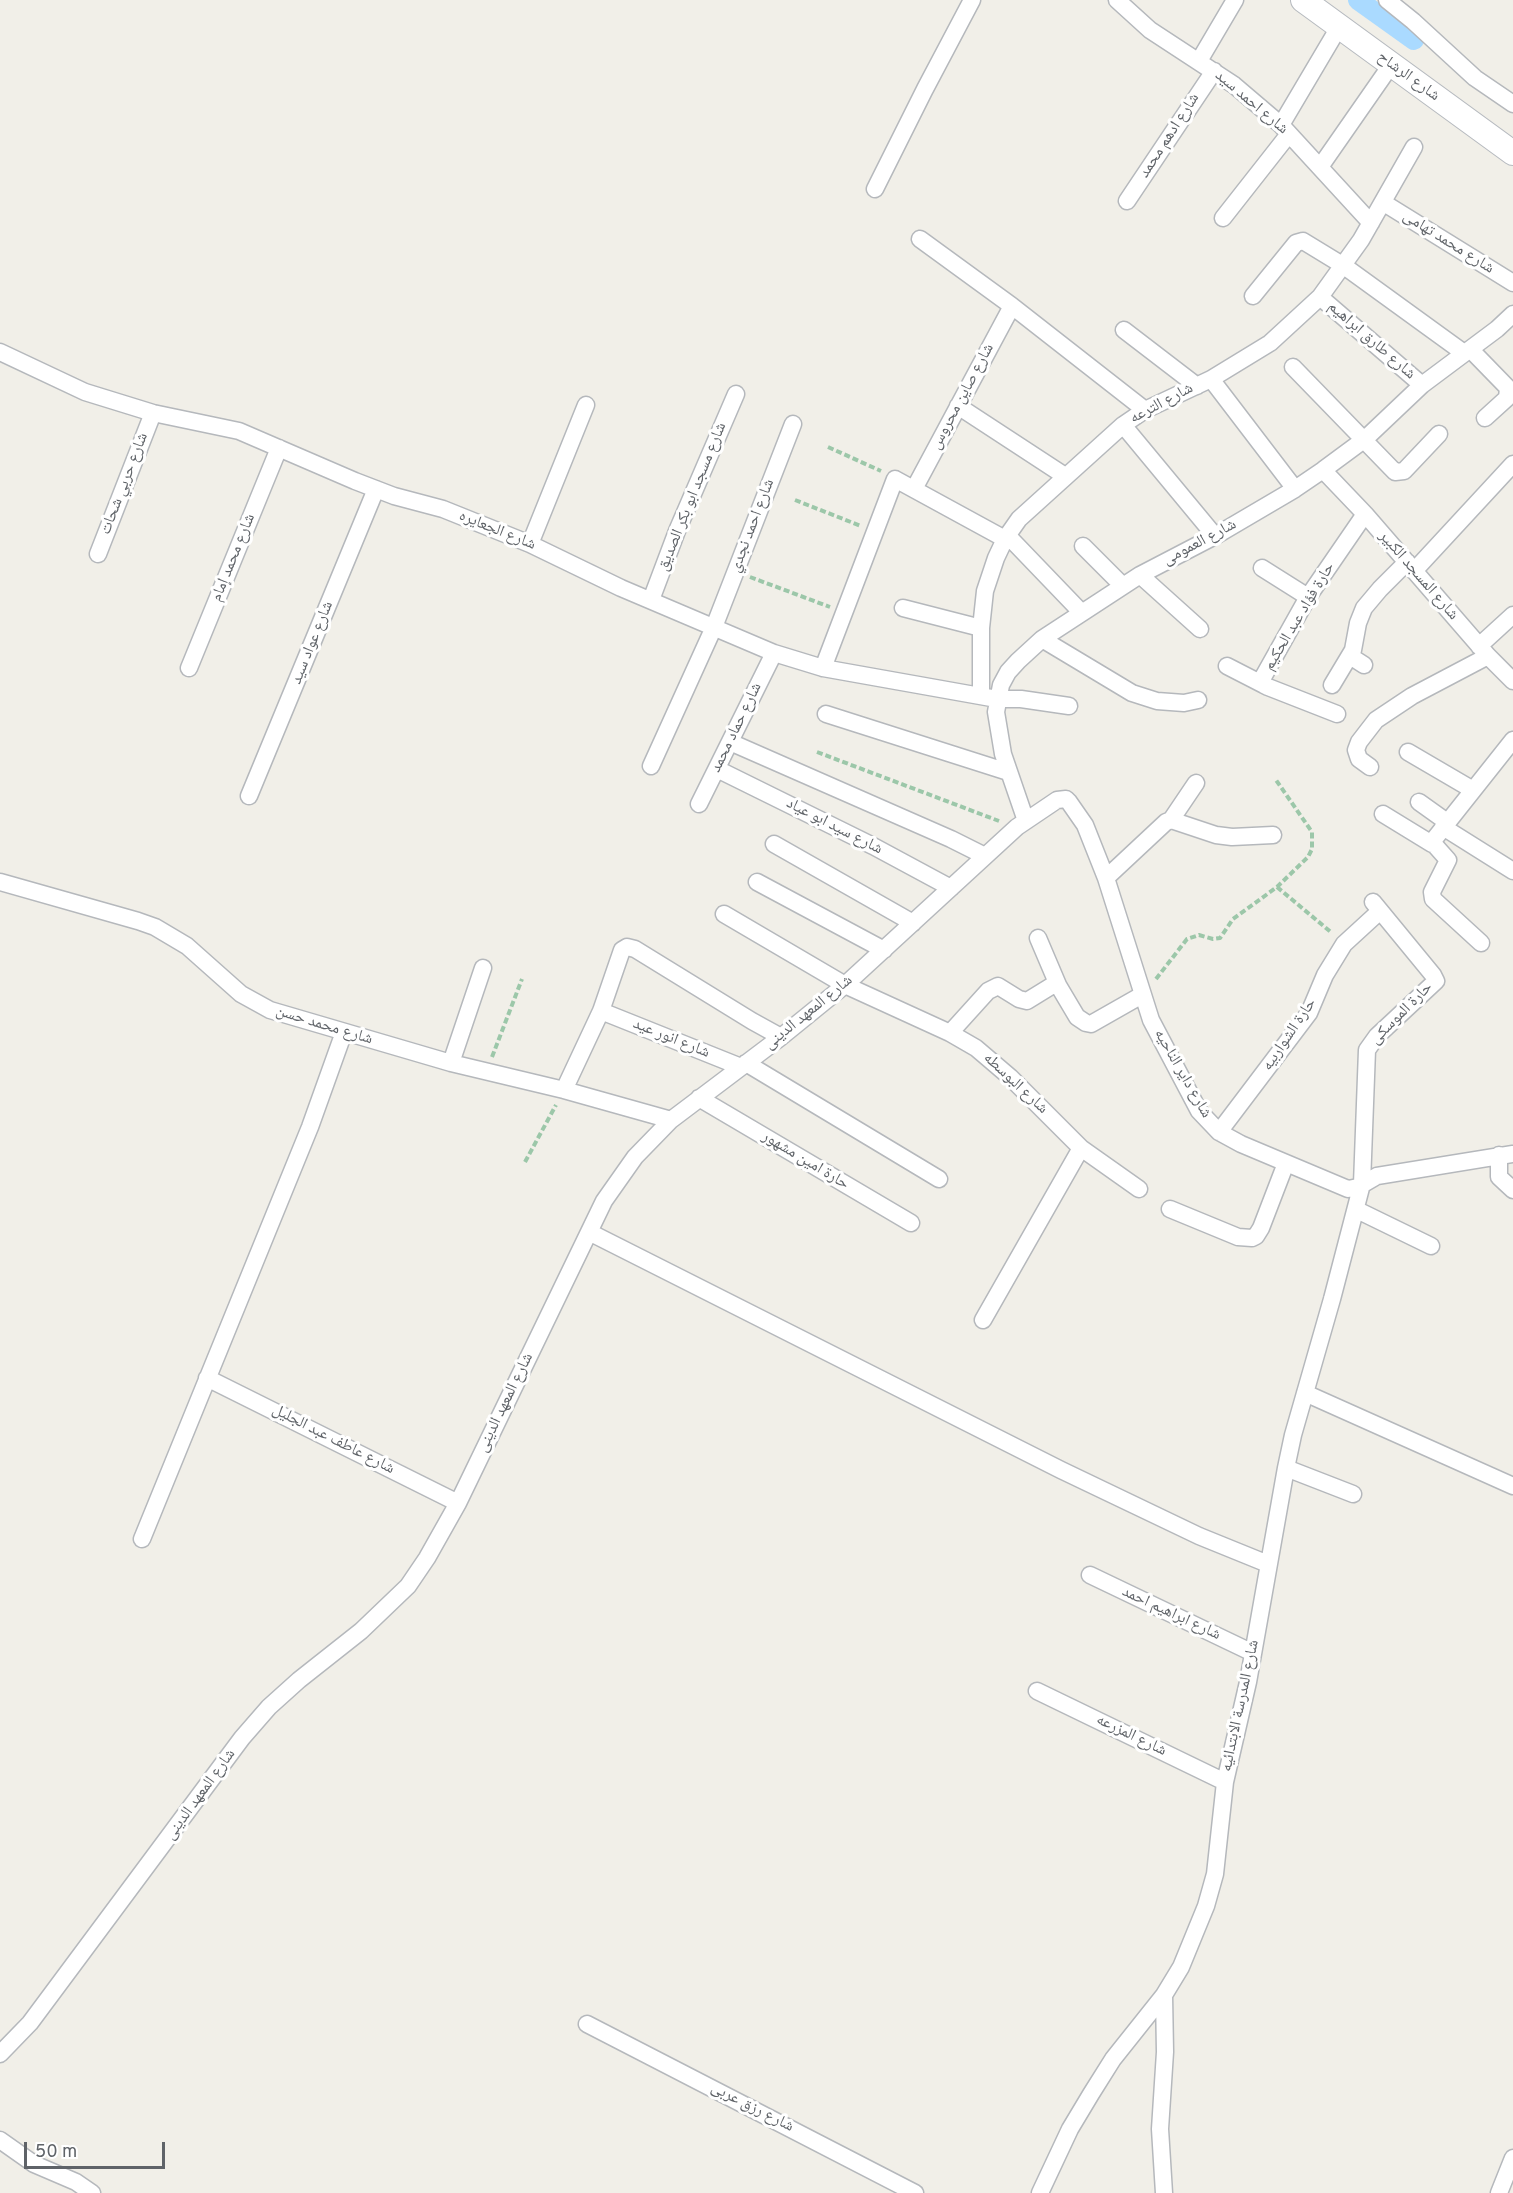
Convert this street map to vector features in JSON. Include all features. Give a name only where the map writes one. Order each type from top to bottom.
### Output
[{"type":"main road","name":"شارع الرشاح","points":[[1303,0],[1513,153]]},
{"type":"street","points":[[875,189],[924,89],[972,0]]},
{"type":"street","name":"شارع احمد سيد","points":[[1117,0],[1150,30],[1234,86],[1285,130],[1371,223]]},
{"type":"street","points":[[1198,61],[1235,0]]},
{"type":"street","points":[[1387,0],[1448,51],[1475,78],[1513,104]]},
{"type":"street","points":[[1223,218],[1285,130],[1340,27]]},
{"type":"street","points":[[1320,167],[1391,65]]},
{"type":"street","name":"شارع ادهم محمد","points":[[1127,201],[1214,71]]},
{"type":"street","name":"شارع الترعه","points":[[989,697],[981,628],[985,591],[1006,538],[1019,519],[1123,424],[1145,410],[1204,382],[1270,343],[1320,297],[1344,266],[1371,223],[1414,147]]},
{"type":"street","name":"شارع محمد تهامى","points":[[1384,202],[1513,283]]},
{"type":"street","points":[[920,239],[1012,306],[1145,410]]},
{"type":"street","points":[[1253,296],[1296,243],[1306,242],[1467,351],[1508,388],[1508,398],[1485,418]]},
{"type":"street","name":"شارع طارق ابراهيم","points":[[1320,297],[1422,386]]},
{"type":"street","name":"شارع صاين محروس","points":[[914,489],[1012,306]]},
{"type":"street","name":"شارع العمومى","points":[[1021,824],[998,734],[996,712],[989,697],[1001,685],[1008,672],[1042,639],[1140,575],[1215,536],[1323,471],[1365,439],[1422,386],[1513,314]]},
{"type":"street","points":[[1124,330],[1204,382],[1295,489]]},
{"type":"street","name":"شارع الجعايره","points":[[0,352],[85,392],[153,413],[239,430],[376,489],[443,509],[530,543],[651,600],[774,653],[823,668],[989,697],[1045,701],[1069,706]]},
{"type":"street","points":[[1293,367],[1398,472],[1404,471],[1438,434]]},
{"type":"street","name":"شارع مسجد ابو بكر الصديق","points":[[651,600],[681,521],[736,393]]},
{"type":"street","points":[[530,543],[586,405]]},
{"type":"street","points":[[958,406],[1065,476]]},
{"type":"street","name":"شارع حربي شحات","points":[[98,554],[153,413]]},
{"type":"street","name":"شارع احمد نجدي","points":[[651,766],[714,627],[793,424]]},
{"type":"street","points":[[1123,424],[1215,536]]},
{"type":"street","name":"شارع محمد إمام","points":[[189,669],[279,448]]},
{"type":"street","points":[[1332,685],[1357,661],[1355,644],[1358,623],[1364,608],[1380,589],[1410,566],[1513,464]]},
{"type":"street","name":"شارع المسجد الكبير","points":[[1323,471],[1365,514],[1484,651],[1513,681]]},
{"type":"street","points":[[823,668],[895,479],[1006,538],[1082,613]]},
{"type":"street","name":"شارع عواد سيد","points":[[249,796],[376,489]]},
{"type":"street","name":"حارة فؤاد عبد الحكيم","points":[[1337,714],[1264,686],[1262,679],[1308,597],[1365,514]]},
{"type":"street","points":[[1083,546],[1123,586]]},
{"type":"street","points":[[1262,568],[1308,597]]},
{"type":"street","points":[[1140,575],[1200,629]]},
{"type":"street","points":[[903,608],[981,628]]},
{"type":"street","points":[[1370,767],[1359,759],[1356,750],[1359,742],[1376,720],[1484,651],[1513,615]]},
{"type":"street","points":[[1042,639],[1132,693],[1151,700],[1171,703],[1198,700]]},
{"type":"street","name":"شارع حماد محمد","points":[[699,804],[774,653]]},
{"type":"street","points":[[1227,666],[1264,686]]},
{"type":"street","points":[[826,714],[1008,772]]},
{"type":"street","points":[[1432,844],[1433,838],[1513,740]]},
{"type":"street","points":[[730,742],[985,856]]},
{"type":"street","points":[[1408,752],[1473,790]]},
{"type":"street","name":"شارع سيد ابو عياد","points":[[717,769],[873,846],[951,888]]},
{"type":"street","points":[[1106,878],[1166,822],[1171,820],[1196,783]]},
{"type":"street","name":"شارع المعهد الدينى","points":[[0,2054],[30,2023],[249,1730],[269,1707],[361,1631],[408,1586],[427,1558],[458,1503],[589,1232],[618,1179],[646,1144],[671,1120],[781,1037],[845,985],[1021,824],[1057,800]]},
{"type":"street","name":"شارع داير الناحيه","points":[[1057,800],[1070,802],[1085,825],[1106,878],[1151,1020],[1192,1098],[1204,1117],[1220,1132],[1241,1144],[1348,1189],[1358,1187],[1377,1176],[1506,1154]]},
{"type":"street","points":[[1419,802],[1445,825],[1513,870]]},
{"type":"street","points":[[1383,814],[1432,844],[1448,860],[1432,892],[1433,899],[1481,943]]},
{"type":"street","points":[[1171,820],[1224,836],[1273,835]]},
{"type":"street","points":[[774,844],[913,923]]},
{"type":"street","name":"شارع محمد حسن","points":[[0,882],[156,927],[187,946],[241,994],[284,1014],[451,1063],[564,1090],[671,1120]]},
{"type":"street","points":[[757,882],[884,950]]},
{"type":"street","name":"حارة الشواربيه","points":[[1220,1132],[1309,1013],[1325,975],[1344,944],[1376,906]]},
{"type":"street","name":"حارة الموسكى","points":[[1362,1184],[1367,1050],[1377,1036],[1436,981],[1376,906]]},
{"type":"street","name":"شارع البوسطه","points":[[724,915],[845,985],[976,1048],[994,1062],[1081,1149],[1139,1189]]},
{"type":"street","points":[[1038,938],[1058,985],[1077,1017],[1086,1023],[1096,1023],[1141,992]]},
{"type":"street","points":[[564,1090],[601,1011],[622,950],[627,947],[635,949],[781,1037]]},
{"type":"street","points":[[451,1063],[483,968]]},
{"type":"street","points":[[950,1034],[993,987],[1003,987],[1018,999],[1028,1001],[1053,985],[1058,985]]},
{"type":"street","name":"شارع انور عيد","points":[[601,1011],[743,1065],[939,1179]]},
{"type":"street","points":[[142,1539],[310,1127],[344,1032]]},
{"type":"street","name":"حارة امين مشهور","points":[[699,1098],[911,1223]]},
{"type":"street","points":[[983,1320],[1081,1149]]},
{"type":"street","points":[[1506,1154],[1499,1177],[1513,1190]]},
{"type":"street","points":[[1170,1209],[1238,1237],[1252,1238],[1261,1228],[1286,1163]]},
{"type":"street","name":"شارع المدرسة الابتدائيه","points":[[1040,2193],[1070,2129],[1091,2094],[1113,2060],[1164,1995],[1181,1966],[1206,1906],[1215,1874],[1225,1782],[1253,1653],[1286,1468],[1357,1210],[1362,1184]]},
{"type":"street","points":[[1357,1210],[1431,1246]]},
{"type":"street","points":[[589,1232],[1061,1470],[1199,1536],[1269,1564]]},
{"type":"street","name":"شارع عاطف عبد الجليل","points":[[207,1378],[458,1503]]},
{"type":"street","points":[[1305,1393],[1513,1486]]},
{"type":"street","points":[[1286,1468],[1353,1494]]},
{"type":"street","name":"شارع ابراهيم احمد","points":[[1090,1575],[1253,1653]]},
{"type":"street","name":"شارع المزرعه","points":[[1037,1691],[1225,1782]]},
{"type":"street","points":[[1164,1995],[1165,2052],[1160,2129],[1164,2193]]},
{"type":"street","name":"شارع رزق عربى","points":[[587,2024],[915,2193]]},
{"type":"street","points":[[0,2140],[34,2164],[76,2182],[93,2193]]},
{"type":"street","points":[[1499,2193],[1513,2158]]},
{"type":"path","points":[[828,447],[895,479]]},
{"type":"path","points":[[795,500],[876,531]]},
{"type":"path","points":[[736,571],[844,613]]},
{"type":"path","points":[[817,752],[1021,824]]},
{"type":"path","points":[[1141,992],[1153,982],[1187,939],[1199,935],[1217,940],[1233,919],[1277,887],[1308,857],[1313,841],[1312,832],[1276,780]]},
{"type":"path","points":[[1277,887],[1344,944]]},
{"type":"path","points":[[486,1072],[522,979]]},
{"type":"path","points":[[525,1162],[564,1090]]},
{"type":"waterway","points":[[1358,0],[1414,40]]}]
